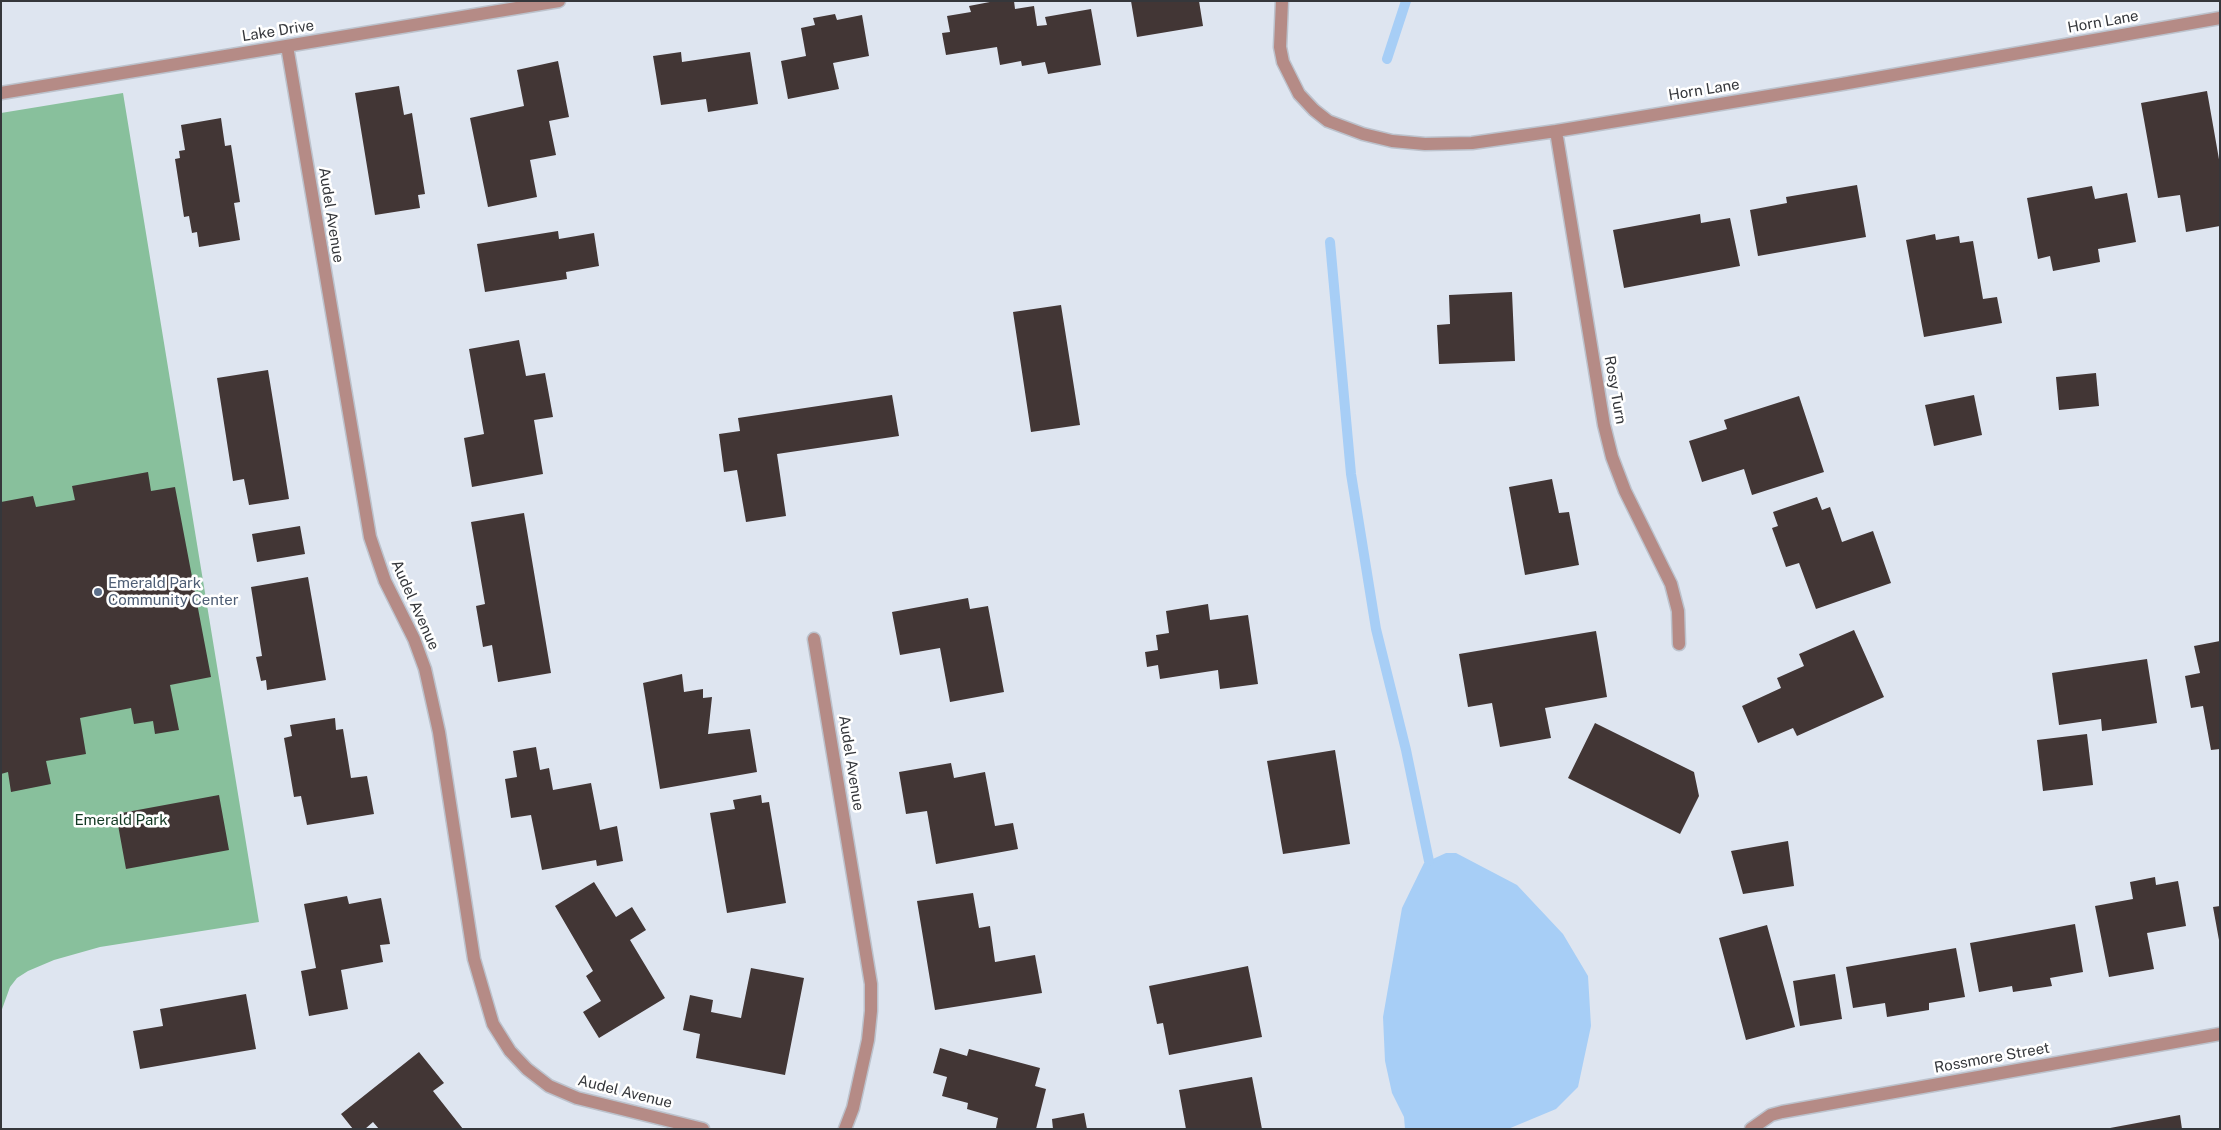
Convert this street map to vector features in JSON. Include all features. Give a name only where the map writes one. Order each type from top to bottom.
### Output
[{"type":"street","name":"Lake Drive","points":[[1,93],[559,1]]},
{"type":"street","name":"Horn Lane","points":[[1282,1],[1280,47],[1283,62],[1299,94],[1314,110],[1328,121],[1357,132],[1392,141],[1425,144],[1472,143],[1556,131],[1842,84],[2220,18]]},
{"type":"street","name":"Audel Avenue","points":[[287,46],[370,537],[385,581],[414,639],[425,668],[439,732],[474,959],[492,1024],[510,1051],[527,1069],[549,1086],[577,1098],[703,1129]]},
{"type":"street","name":"Rosy Turn","points":[[1556,131],[1604,425],[1612,457],[1626,491],[1671,584],[1678,611],[1679,644]]},
{"type":"street","name":"Audel Avenue","points":[[814,639],[871,984],[868,1040],[855,1099],[845,1129]]},
{"type":"street","name":"Rossmore Street","points":[[1751,1129],[1770,1116],[1782,1112],[2220,1034]]},
{"type":"green space","name":"Emerald Park","points":[[123,93],[259,922],[100,947],[54,960],[17,978],[10,987],[1,1012],[1,113]]},
{"type":"water","points":[[1446,853],[1456,853],[1517,885],[1563,934],[1588,976],[1591,1026],[1578,1087],[1556,1109],[1508,1129],[1405,1129],[1404,1117],[1392,1093],[1385,1061],[1383,1017],[1402,908],[1424,863]]},
{"type":"building","points":[[995,1],[1014,1],[1015,9],[1034,6],[1037,26],[1047,25],[1045,17],[1091,9],[1101,65],[1048,74],[1045,62],[1022,66],[1021,61],[1000,65],[997,47],[946,55],[942,33],[950,32],[947,16],[971,12],[969,6]]},
{"type":"building","points":[[1131,1],[1199,1],[1203,26],[1137,37]]},
{"type":"building","points":[[835,14],[837,20],[862,15],[869,56],[833,63],[839,89],[788,99],[781,61],[806,56],[801,28],[815,25],[813,18]]},
{"type":"building","points":[[681,52],[682,62],[750,52],[758,104],[708,112],[706,99],[661,105],[653,56]]},
{"type":"building","points":[[558,61],[569,117],[549,121],[556,155],[530,160],[537,197],[488,207],[470,118],[524,106],[517,70]]},
{"type":"building","points":[[399,86],[404,115],[412,113],[425,194],[418,195],[420,208],[375,215],[355,93]]},
{"type":"building","points":[[2207,91],[2220,165],[2220,226],[2186,232],[2180,195],[2158,198],[2141,103]]},
{"type":"building","points":[[221,118],[225,146],[231,145],[240,202],[234,203],[240,240],[199,247],[197,232],[192,233],[189,216],[184,217],[175,159],[180,158],[179,151],[185,150],[181,125]]},
{"type":"building","points":[[1857,185],[1866,237],[1758,256],[1750,210],[1787,203],[1786,197]]},
{"type":"building","points":[[2092,186],[2095,199],[2127,193],[2136,242],[2098,249],[2100,262],[2053,271],[2050,256],[2038,259],[2027,198]]},
{"type":"building","points":[[1700,214],[1701,223],[1730,218],[1740,266],[1624,288],[1613,230]]},
{"type":"building","points":[[558,231],[559,239],[594,233],[599,266],[566,272],[567,279],[485,292],[477,244]]},
{"type":"building","points":[[1935,234],[1936,240],[1959,236],[1960,243],[1973,241],[1983,299],[1997,297],[2002,323],[1924,337],[1906,240]]},
{"type":"building","points":[[1512,292],[1515,361],[1439,364],[1437,325],[1450,324],[1449,295]]},
{"type":"building","points":[[1061,305],[1080,425],[1031,432],[1013,312]]},
{"type":"building","points":[[519,340],[526,376],[545,373],[553,417],[534,420],[543,474],[472,487],[464,438],[484,434],[469,349]]},
{"type":"building","points":[[268,370],[289,499],[249,505],[244,479],[233,481],[217,378]]},
{"type":"building","points":[[2096,373],[2099,406],[2059,410],[2056,377]]},
{"type":"building","points":[[892,395],[899,436],[777,454],[786,516],[746,522],[737,470],[724,472],[719,434],[740,431],[738,418]]},
{"type":"building","points":[[1974,395],[1982,435],[1934,446],[1925,405]]},
{"type":"building","points":[[1799,396],[1824,472],[1752,495],[1744,469],[1702,482],[1689,441],[1727,429],[1724,420]]},
{"type":"building","name":"Emerald Park Community Center","points":[[148,472],[151,491],[175,487],[211,677],[170,685],[179,730],[155,734],[153,721],[134,724],[131,708],[80,718],[86,754],[46,761],[51,784],[11,792],[8,772],[1,774],[1,502],[33,496],[36,507],[75,500],[72,486]]},
{"type":"building","points":[[1552,479],[1559,513],[1569,512],[1579,565],[1525,575],[1509,487]]},
{"type":"building","points":[[1817,497],[1822,510],[1830,507],[1842,542],[1873,531],[1891,583],[1816,609],[1799,563],[1786,567],[1772,528],[1778,526],[1773,512]]},
{"type":"building","points":[[524,513],[551,673],[498,682],[492,645],[483,647],[476,606],[485,604],[471,522]]},
{"type":"building","points":[[300,526],[305,554],[257,562],[252,534]]},
{"type":"building","points":[[308,577],[326,680],[267,690],[266,680],[261,681],[256,657],[262,656],[251,587]]},
{"type":"building","points":[[968,598],[970,609],[988,606],[1004,692],[950,702],[940,648],[900,655],[892,612]]},
{"type":"building","points":[[1208,604],[1210,620],[1248,615],[1258,684],[1220,689],[1218,670],[1160,679],[1158,665],[1147,667],[1145,652],[1158,650],[1156,635],[1169,633],[1166,611]]},
{"type":"building","points":[[1854,630],[1884,697],[1797,736],[1793,728],[1758,743],[1742,706],[1781,688],[1777,678],[1804,666],[1799,654]]},
{"type":"building","points":[[1596,631],[1607,697],[1545,708],[1551,738],[1500,747],[1492,703],[1468,707],[1459,654]]},
{"type":"building","points":[[2220,641],[2220,749],[2211,750],[2203,706],[2191,708],[2185,676],[2200,673],[2194,646]]},
{"type":"building","points":[[2147,659],[2157,723],[2102,731],[2101,719],[2059,725],[2052,673]]},
{"type":"building","points":[[682,674],[684,692],[703,689],[703,698],[712,697],[708,734],[750,729],[757,772],[660,789],[643,683]]},
{"type":"building","points":[[335,718],[336,730],[343,729],[351,778],[367,776],[374,814],[307,825],[301,796],[294,797],[284,738],[292,736],[290,725]]},
{"type":"building","points":[[1595,723],[1694,772],[1699,796],[1680,834],[1568,778]]},
{"type":"building","points":[[2087,734],[2093,785],[2043,791],[2037,740]]},
{"type":"building","points":[[536,747],[540,770],[549,768],[553,790],[591,783],[600,830],[617,826],[623,861],[597,866],[596,860],[542,870],[531,815],[511,818],[505,779],[517,777],[513,751]]},
{"type":"building","points":[[1335,750],[1350,844],[1283,854],[1267,761]]},
{"type":"building","points":[[951,763],[954,778],[985,772],[995,826],[1013,823],[1018,849],[936,864],[927,811],[906,814],[899,772]]},
{"type":"building","points":[[219,795],[229,850],[126,869],[116,814]]},
{"type":"building","points":[[761,795],[762,803],[769,802],[786,903],[727,913],[710,813],[735,809],[733,800]]},
{"type":"building","points":[[1788,841],[1794,886],[1743,894],[1731,851]]},
{"type":"building","points":[[2155,877],[2156,885],[2178,881],[2186,926],[2147,933],[2154,969],[2109,977],[2095,906],[2133,899],[2130,882]]},
{"type":"building","points":[[594,882],[616,917],[632,907],[646,930],[630,940],[665,998],[599,1038],[583,1012],[601,1001],[586,976],[593,971],[555,906]]},
{"type":"building","points":[[973,893],[979,928],[990,926],[995,962],[1035,955],[1042,993],[935,1010],[917,901]]},
{"type":"building","points":[[347,896],[349,904],[381,898],[390,944],[380,945],[383,962],[341,970],[348,1009],[309,1016],[301,971],[316,968],[304,904]]},
{"type":"building","points":[[2220,906],[2220,940],[2219,940],[2213,907]]},
{"type":"building","points":[[2075,924],[2083,972],[2050,978],[2052,986],[2013,992],[2012,986],[1979,992],[1970,943]]},
{"type":"building","points":[[1767,925],[1795,1027],[1746,1040],[1719,938]]},
{"type":"building","points":[[1956,948],[1965,997],[1929,1003],[1929,1010],[1887,1017],[1885,1003],[1853,1008],[1846,967]]},
{"type":"building","points":[[1248,966],[1262,1037],[1169,1055],[1163,1023],[1157,1024],[1149,986]]},
{"type":"building","points":[[751,968],[804,978],[785,1075],[696,1058],[700,1034],[683,1030],[690,995],[713,1000],[711,1012],[741,1018]]},
{"type":"building","points":[[1835,974],[1842,1019],[1800,1026],[1793,981]]},
{"type":"building","points":[[246,994],[256,1049],[140,1069],[133,1031],[163,1026],[160,1009]]},
{"type":"building","points":[[940,1048],[967,1056],[969,1049],[1040,1068],[1035,1086],[1046,1089],[1036,1129],[996,1128],[998,1118],[967,1109],[968,1103],[942,1096],[947,1077],[933,1073]]},
{"type":"building","points":[[419,1052],[444,1083],[433,1091],[463,1129],[379,1129],[373,1122],[365,1129],[353,1129],[341,1114]]},
{"type":"building","points":[[1252,1077],[1262,1129],[1186,1129],[1179,1090]]},
{"type":"building","points":[[1084,1113],[1087,1129],[1053,1129],[1052,1119]]},
{"type":"building","points":[[2180,1115],[2182,1129],[2110,1129],[2110,1128]]},
{"type":"waterway","points":[[1387,59],[1406,1]]},
{"type":"waterway","points":[[1330,242],[1351,474],[1376,629],[1406,750],[1429,861]]},
{"type":"place","name":"Emerald Park Community Center","points":[[98,592]]}]
